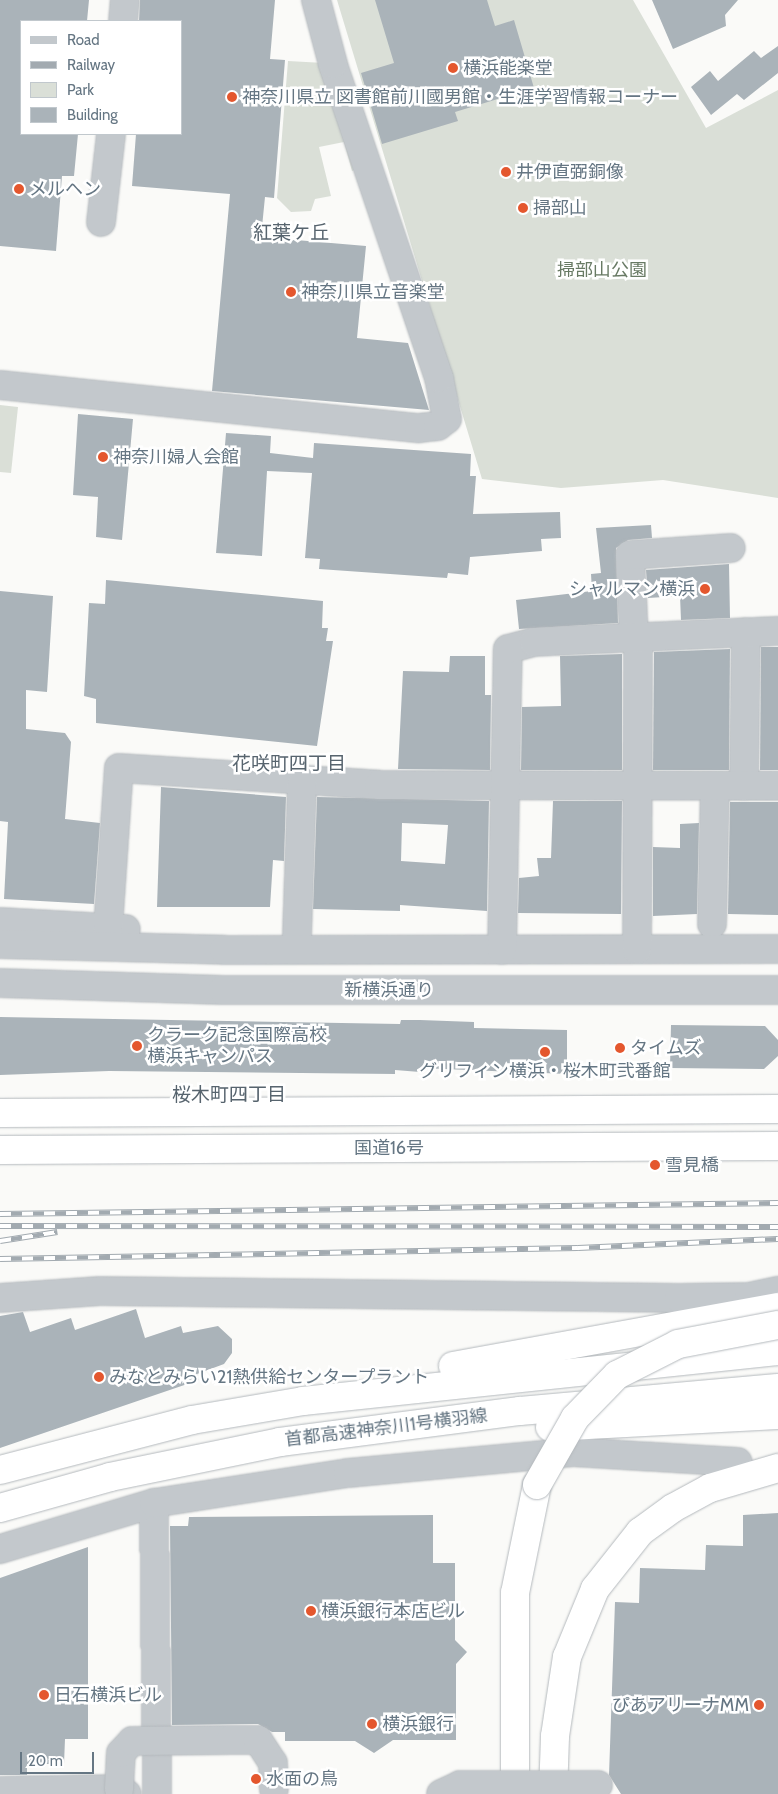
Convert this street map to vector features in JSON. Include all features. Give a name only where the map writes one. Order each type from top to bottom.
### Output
[{"type":"highway","name":"国道16号","points":[[0,1113],[778,1109]]},
{"type":"highway","name":"国道16号","points":[[0,1150],[778,1146]]},
{"type":"highway","points":[[303,1400],[392,1376],[778,1307]]},
{"type":"highway","points":[[514,1794],[515,1593],[537,1485],[575,1418],[617,1375],[678,1344],[778,1325]]},
{"type":"highway","name":"首都高速神奈川1号横羽線","points":[[0,1470],[192,1420],[303,1400],[778,1351]]},
{"type":"highway","name":"首都高速神奈川1号横羽線","points":[[0,1508],[110,1477],[280,1442],[520,1411],[778,1388]]},
{"type":"highway","points":[[280,1442],[778,1415]]},
{"type":"highway","points":[[553,1794],[555,1736],[567,1656],[595,1589],[640,1532],[673,1508],[710,1488],[778,1468]]},
{"type":"street","points":[[123,20],[125,0]]},
{"type":"street","points":[[0,385],[419,428],[438,426],[447,419],[433,360],[333,64],[316,0]]},
{"type":"street","points":[[102,222],[111,135]]},
{"type":"street","points":[[637,950],[638,786],[636,637],[630,555],[731,548]]},
{"type":"street","points":[[502,950],[508,649],[534,642],[778,631]]},
{"type":"street","points":[[744,786],[746,632]]},
{"type":"street","points":[[108,928],[119,768],[302,783],[778,786]]},
{"type":"street","points":[[297,935],[302,783]]},
{"type":"street","points":[[712,924],[715,786]]},
{"type":"street","points":[[0,922],[297,935],[417,937],[443,950]]},
{"type":"street","points":[[0,944],[443,950],[778,949]]},
{"type":"street","name":"新横浜通り","points":[[0,983],[233,990],[778,990]]},
{"type":"street","points":[[0,1298],[150,1292],[679,1298],[749,1297],[778,1291]]},
{"type":"street","points":[[0,1549],[154,1504],[286,1481],[530,1455],[638,1453],[738,1462]]},
{"type":"street","points":[[154,1504],[157,1794]]},
{"type":"street","points":[[0,1791],[123,1791],[121,1753],[132,1741],[231,1736],[258,1740],[274,1764],[274,1792]]},
{"type":"street","points":[[441,1794],[460,1785],[598,1785],[611,1794]]},
{"type":"green space","name":"掃部山公園","points":[[337,0],[633,0],[706,128],[778,90],[778,498],[663,480],[561,488],[482,479]]},
{"type":"green space","points":[[288,61],[324,63],[357,169],[352,171],[344,142],[319,147],[331,196],[315,199],[311,211],[291,212],[277,198]]},
{"type":"green space","points":[[0,405],[18,407],[11,473],[0,472]]},
{"type":"building","points":[[0,0],[89,0],[87,20],[20,20],[20,135],[78,135],[74,176],[62,176],[56,251],[0,246]]},
{"type":"building","points":[[140,0],[275,0],[270,59],[285,60],[274,198],[265,197],[261,237],[366,246],[357,338],[408,343],[429,410],[212,391],[230,194],[132,186],[136,135],[182,135],[182,20],[139,20]]},
{"type":"building","name":"横浜能楽堂","points":[[375,0],[487,0],[495,26],[514,20],[534,88],[455,112],[458,121],[382,144],[361,73],[394,63]]},
{"type":"building","points":[[652,0],[738,0],[725,15],[726,26],[673,49]]},
{"type":"building","points":[[778,46],[778,73],[744,100],[737,94],[711,115],[691,87],[710,71],[718,81],[754,51],[761,58]]},
{"type":"building","name":"神奈川婦人会館","points":[[78,414],[133,419],[122,540],[96,537],[98,497],[73,495]]},
{"type":"building","points":[[226,433],[271,436],[270,453],[313,458],[314,443],[471,454],[470,476],[476,476],[473,514],[560,512],[561,538],[541,539],[542,551],[470,557],[468,575],[448,573],[447,578],[319,569],[320,559],[305,558],[312,473],[267,471],[262,556],[216,553]]},
{"type":"building","points":[[651,525],[652,538],[628,540],[616,548],[618,623],[519,629],[516,600],[592,591],[591,574],[601,573],[596,528]]},
{"type":"building","name":"シャルマン横浜","points":[[729,564],[730,618],[681,620],[680,596],[648,598],[646,570]]},
{"type":"building","points":[[106,580],[323,601],[322,628],[328,628],[326,641],[333,641],[317,746],[96,723],[96,699],[84,696],[89,603],[105,604]]},
{"type":"building","points":[[0,591],[53,596],[47,692],[26,690],[26,729],[65,733],[71,742],[65,819],[100,823],[94,904],[4,899],[8,822],[0,821]]},
{"type":"building","points":[[761,647],[778,647],[778,770],[760,770]]},
{"type":"building","points":[[730,649],[729,770],[653,770],[654,652]]},
{"type":"building","points":[[622,654],[622,770],[521,770],[522,707],[561,706],[560,656]]},
{"type":"building","points":[[450,656],[485,656],[485,695],[491,695],[490,770],[398,769],[403,671],[449,672]]},
{"type":"building","points":[[161,787],[286,797],[284,861],[273,860],[270,907],[157,907]]},
{"type":"building","points":[[317,797],[489,801],[487,911],[400,905],[400,911],[313,909]],"holes":[[[402,823],[448,825],[445,864],[401,861]]]},
{"type":"building","points":[[553,801],[622,801],[621,914],[518,913],[519,878],[539,876],[537,858],[551,858]]},
{"type":"building","points":[[730,802],[778,802],[778,915],[728,914]]},
{"type":"building","points":[[699,823],[697,914],[653,916],[653,847],[680,848],[680,824]]},
{"type":"building","points":[[0,1017],[400,1024],[401,1020],[420,1020],[474,1022],[474,1028],[567,1030],[567,1074],[420,1068],[420,1072],[395,1070],[395,1074],[109,1071],[0,1075]]},
{"type":"building","points":[[671,1025],[765,1026],[778,1040],[778,1056],[764,1069],[670,1068]]},
{"type":"building","name":"みなとみらい21熱供給センタープラント","points":[[136,1309],[145,1338],[181,1326],[183,1333],[218,1326],[232,1339],[232,1353],[224,1364],[197,1374],[199,1380],[0,1448],[0,1316],[23,1312],[30,1332],[71,1318],[75,1330]]},
{"type":"building","points":[[778,1513],[778,1794],[621,1794],[609,1775],[615,1602],[639,1603],[640,1568],[705,1570],[706,1545],[743,1546],[743,1515]]},
{"type":"building","name":"横浜銀行本店ビル","points":[[433,1515],[433,1563],[455,1563],[455,1640],[467,1652],[456,1664],[456,1740],[393,1740],[374,1753],[355,1741],[285,1741],[285,1732],[272,1732],[258,1724],[172,1725],[170,1526],[188,1526],[189,1517]]},
{"type":"building","name":"日石横浜ビル","points":[[88,1547],[88,1739],[65,1739],[64,1764],[27,1764],[27,1775],[0,1775],[0,1578]]},
{"type":"railway","points":[[0,1214],[778,1203]]},
{"type":"railway","points":[[0,1226],[778,1227]]},
{"type":"railway","points":[[0,1241],[57,1232]]},
{"type":"railway","points":[[0,1259],[578,1248],[778,1239]]},
{"type":"place","name":"横浜能楽堂","points":[[453,68]]},
{"type":"place","name":"神奈川県立 図書館前川國男館・生涯学習情報コーナー","points":[[232,97]]},
{"type":"place","name":"井伊直弼銅像","points":[[506,172]]},
{"type":"place","name":"メルヘン","points":[[19,189]]},
{"type":"place","name":"掃部山","points":[[523,208]]},
{"type":"place","name":"神奈川県立音楽堂","points":[[291,292]]},
{"type":"place","name":"神奈川婦人会館","points":[[103,457]]},
{"type":"place","name":"シャルマン横浜","points":[[705,589]]},
{"type":"place","name":"クラーク記念国際高校 横浜キャンパス","points":[[137,1046]]},
{"type":"place","name":"タイムズ","points":[[620,1048]]},
{"type":"place","name":"グリフィン横浜・桜木町弐番館","points":[[545,1052]]},
{"type":"place","name":"雪見橋","points":[[655,1165]]},
{"type":"place","name":"みなとみらい21熱供給センタープラント","points":[[99,1377]]},
{"type":"place","name":"横浜銀行本店ビル","points":[[311,1611]]},
{"type":"place","name":"日石横浜ビル","points":[[44,1695]]},
{"type":"place","name":"ぴあアリーナMM","points":[[759,1705]]},
{"type":"place","name":"横浜銀行","points":[[372,1724]]},
{"type":"place","name":"水面の鳥","points":[[256,1779]]},
{"type":"district","name":"紅葉ケ丘","points":[[291,233]]},
{"type":"district","name":"花咲町四丁目","points":[[289,764]]},
{"type":"district","name":"桜木町四丁目","points":[[229,1095]]}]
